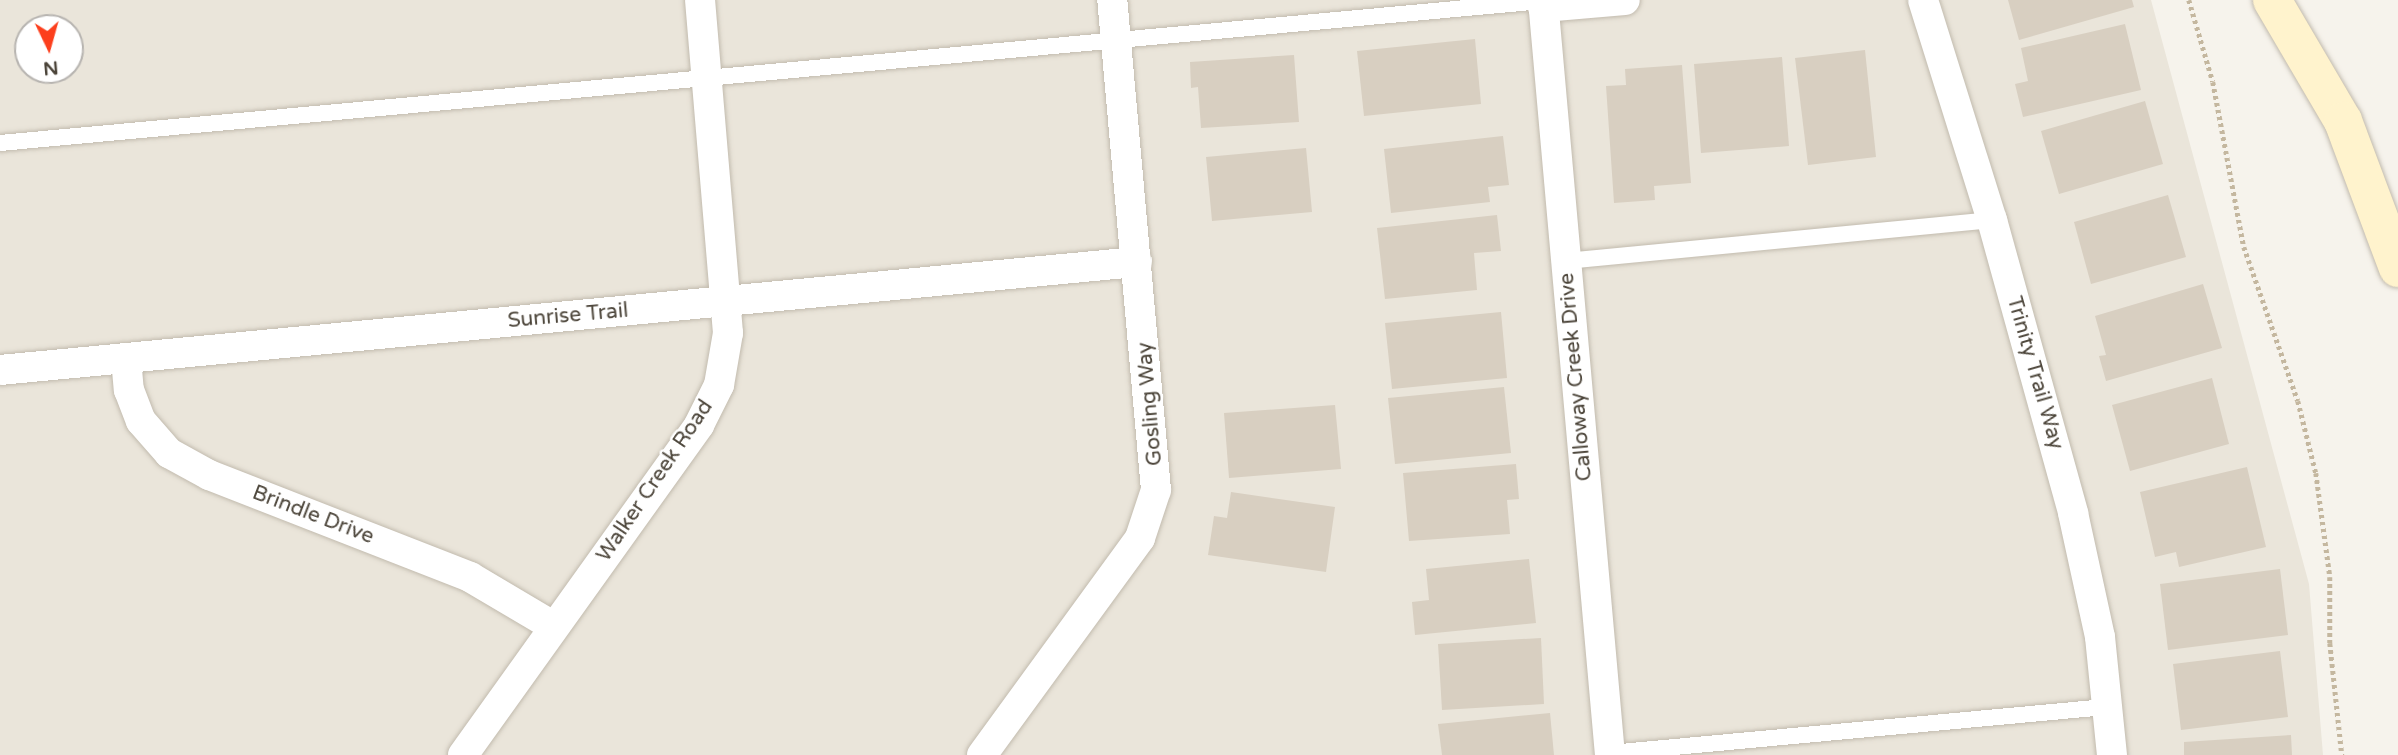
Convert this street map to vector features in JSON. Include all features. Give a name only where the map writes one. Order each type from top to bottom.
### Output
[{"type":"main road","points":[[2272,0],[2343,121],[2398,268]]},
{"type":"street","name":"Walker Creek Road","points":[[463,755],[699,425],[719,384],[728,333],[700,0]]},
{"type":"street","name":"Gosling Way","points":[[982,755],[1140,538],[1156,490],[1112,0]]},
{"type":"street","points":[[1543,3],[1625,0]]},
{"type":"street","name":"Trinity Trail Way","points":[[1923,0],[1992,220],[2073,513],[2100,637],[2112,755]]},
{"type":"street","name":"Calloway Creek Drive","points":[[1543,3],[1610,754]]},
{"type":"street","name":"Sunrise Trail","points":[[0,370],[1137,262]]},
{"type":"street","name":"Brindle Drive","points":[[126,358],[129,390],[141,421],[169,453],[209,475],[470,577],[553,626]]},
{"type":"lane","points":[[0,143],[1543,3]]},
{"type":"lane","points":[[1566,261],[1992,220]]},
{"type":"lane","points":[[1610,754],[2107,707]]},
{"type":"path","points":[[2189,0],[2213,82],[2244,247],[2298,401],[2316,473],[2330,577],[2331,655],[2342,755]]},
{"type":"shaded area","points":[[0,0],[2151,0],[2309,584],[2323,755],[0,755]]},
{"type":"building","points":[[2008,0],[2132,0],[2134,7],[2019,40]]},
{"type":"building","points":[[2125,24],[2141,90],[2023,117],[2015,84],[2028,81],[2021,48]]},
{"type":"building","points":[[1475,39],[1481,104],[1364,116],[1357,51]]},
{"type":"building","points":[[1865,50],[1876,157],[1808,165],[1795,58]]},
{"type":"building","points":[[1294,55],[1299,122],[1201,128],[1198,87],[1191,88],[1190,62]]},
{"type":"building","points":[[1782,57],[1789,146],[1701,153],[1694,64]]},
{"type":"building","points":[[1682,65],[1691,183],[1654,186],[1655,200],[1614,203],[1606,86],[1626,85],[1625,69]]},
{"type":"building","points":[[2145,101],[2163,164],[2059,194],[2041,131]]},
{"type":"building","points":[[1503,136],[1509,185],[1488,187],[1490,202],[1391,213],[1384,149]]},
{"type":"building","points":[[1306,148],[1312,212],[1212,221],[1206,157]]},
{"type":"building","points":[[2168,195],[2186,257],[2091,284],[2074,222]]},
{"type":"building","points":[[1497,215],[1501,251],[1474,253],[1477,290],[1385,299],[1377,228]]},
{"type":"building","points":[[2203,284],[2222,348],[2106,381],[2099,356],[2106,355],[2095,316]]},
{"type":"building","points":[[1501,312],[1507,378],[1392,389],[1385,323]]},
{"type":"building","points":[[2212,378],[2229,444],[2130,471],[2112,405]]},
{"type":"building","points":[[1504,387],[1511,453],[1395,464],[1388,398]]},
{"type":"building","points":[[1335,405],[1341,469],[1229,478],[1224,413]]},
{"type":"building","points":[[1516,464],[1519,499],[1507,500],[1510,534],[1409,541],[1403,473]]},
{"type":"building","points":[[2247,467],[2266,547],[2179,567],[2176,552],[2155,557],[2140,492]]},
{"type":"building","points":[[1231,492],[1335,507],[1326,572],[1208,555],[1214,516],[1227,518]]},
{"type":"building","points":[[1529,559],[1536,623],[1415,635],[1412,602],[1429,600],[1426,569]]},
{"type":"building","points":[[2280,569],[2288,635],[2168,650],[2160,584]]},
{"type":"building","points":[[1541,638],[1544,704],[1442,710],[1438,644]]},
{"type":"building","points":[[2280,651],[2288,717],[2181,730],[2173,664]]},
{"type":"building","points":[[1550,713],[1554,755],[1442,755],[1438,724]]},
{"type":"building","points":[[2291,735],[2292,755],[2184,755],[2184,742]]}]
